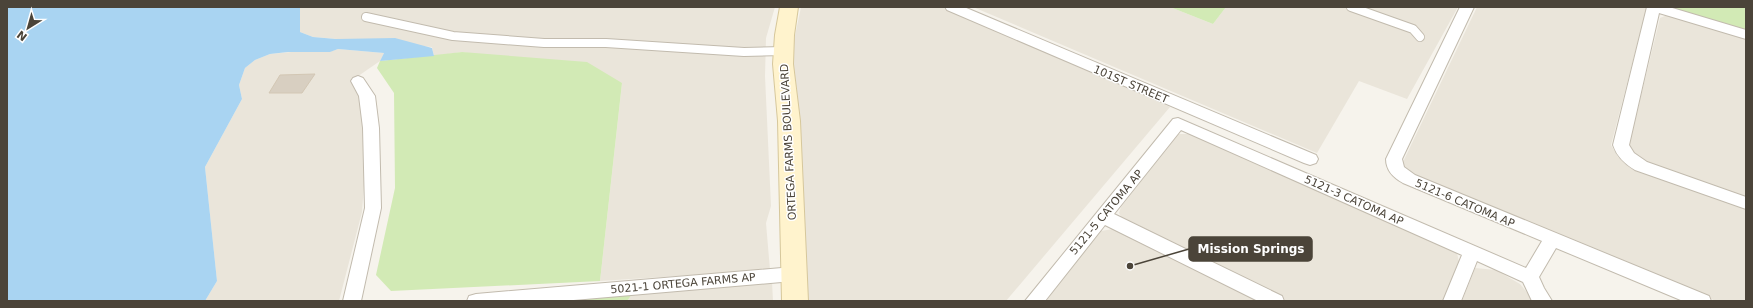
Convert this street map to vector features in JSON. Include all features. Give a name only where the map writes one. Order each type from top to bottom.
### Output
[{"type":"street","name":"ORTEGA FARMS BOULEVARD","points":[[789,7],[784,28],[783,51],[785,96],[789,121],[795,301]]},
{"type":"street","name":"101ST STREET","points":[[952,7],[1310,159]]},
{"type":"street","name":"5121-6 CATOMA AP","points":[[1467,7],[1394,159],[1394,165],[1399,174],[1702,301]]},
{"type":"street","points":[[1746,35],[1655,7],[1621,145],[1624,153],[1630,160],[1641,166],[1746,203]]},
{"type":"street","points":[[352,301],[372,208],[372,128],[367,96],[358,81]]},
{"type":"street","name":"5121-5 CATOMA AP","points":[[1034,301],[1095,224],[1104,217],[1178,124]]},
{"type":"street","name":"5121-3 CATOMA AP","points":[[1178,124],[1530,277]]},
{"type":"street","points":[[1104,217],[1275,301]]},
{"type":"street","points":[[1543,301],[1536,292],[1530,277],[1552,239]]},
{"type":"street","points":[[1452,301],[1472,252]]},
{"type":"street","name":"5021-1 ORTEGA FARMS AP","points":[[476,301],[793,274]]},
{"type":"lane","points":[[1351,7],[1413,29],[1420,36]]},
{"type":"lane","points":[[366,17],[453,36],[544,43],[606,43],[744,52],[783,51]]},
{"type":"shaded area","points":[[300,7],[775,7],[766,38],[765,76],[771,206],[766,223],[770,270],[600,281],[622,83],[462,52],[434,56],[432,47],[313,37],[300,32]]},
{"type":"shaded area","points":[[801,7],[941,7],[1170,107],[1006,301],[808,301],[792,50]]},
{"type":"shaded area","points":[[973,7],[1170,7],[1213,24],[1226,7],[1458,7],[1407,99],[1359,81],[1317,153]]},
{"type":"shaded area","points":[[1477,7],[1647,7],[1611,145],[1618,157],[1639,171],[1746,209],[1746,301],[1716,301],[1410,174],[1403,169],[1402,164]]},
{"type":"shaded area","points":[[1665,16],[1673,16],[1746,38],[1746,199],[1638,160],[1628,149],[1660,18]]},
{"type":"shaded area","points":[[338,49],[384,53],[380,61],[351,81],[360,98],[368,129],[362,212],[339,301],[205,301],[217,281],[205,167],[242,99],[239,85],[245,68],[255,60],[270,54],[302,51],[329,52]]},
{"type":"shaded area","points":[[1178,134],[1191,134],[1457,253],[1459,262],[1443,301],[1287,301],[1123,220],[1119,213],[1121,207]]},
{"type":"shaded area","points":[[1113,229],[1257,301],[1045,301],[1101,231]]},
{"type":"shaded area","points":[[1475,268],[1496,270],[1520,284],[1534,301],[1462,301]]},
{"type":"shaded area","points":[[772,282],[773,301],[627,301],[633,293]]},
{"type":"green space","points":[[1170,7],[1226,7],[1213,24]]},
{"type":"green space","points":[[1669,7],[1746,7],[1746,31]]},
{"type":"green space","points":[[462,52],[587,62],[622,83],[600,281],[391,291],[376,275],[395,188],[394,93],[377,68],[380,61]]},
{"type":"green space","points":[[633,293],[627,301],[552,301]]},
{"type":"water","points":[[7,7],[300,7],[300,32],[313,37],[336,39],[395,38],[432,48],[434,56],[380,61],[384,53],[338,49],[330,52],[288,52],[270,54],[255,60],[245,68],[239,85],[242,99],[205,167],[217,281],[205,301],[7,301]]},
{"type":"building","points":[[315,74],[302,93],[269,93],[280,75]]},
{"type":"place","name":"Mission Springs","points":[[1130,266]]}]
